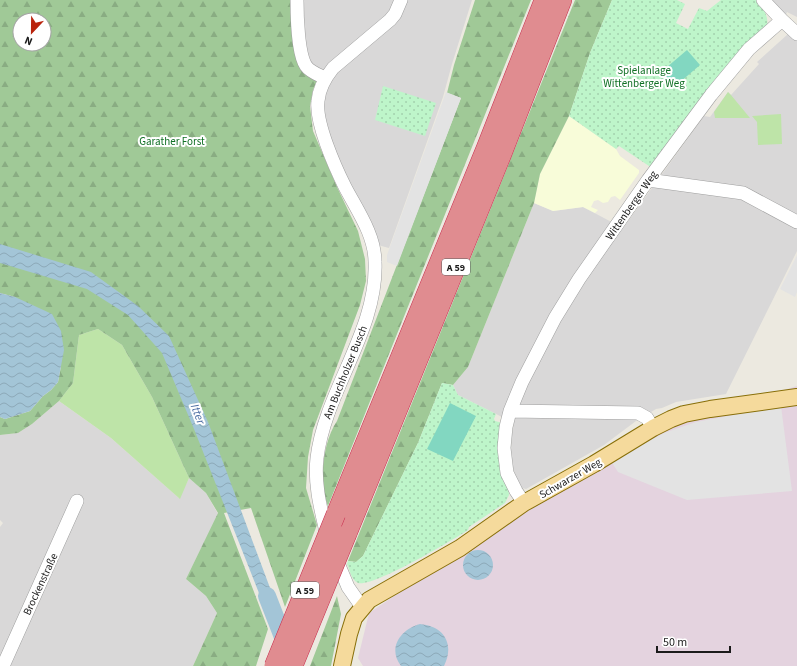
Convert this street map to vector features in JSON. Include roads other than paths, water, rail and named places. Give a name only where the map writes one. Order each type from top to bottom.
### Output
[{"type":"highway","name":"A 59","points":[[274,666],[486,148],[544,0]]},
{"type":"highway","name":"A 59","points":[[293,666],[502,154],[562,0]]},
{"type":"main road","name":"Schwarzer Weg","points":[[362,607],[377,595],[460,548],[524,503],[594,464],[671,418],[710,409],[797,397]]},
{"type":"main road","points":[[342,666],[351,626],[354,618],[362,607]]},
{"type":"street","points":[[297,0],[299,35],[304,62],[310,70],[325,78]]},
{"type":"street","name":"Am Buchholzer Busch","points":[[362,607],[348,587],[330,546],[320,506],[316,472],[319,446],[324,426],[367,316],[374,288],[376,261],[362,217],[344,186],[323,131],[319,116],[318,101],[325,78],[343,60],[390,20],[395,14],[401,0]]},
{"type":"street","points":[[763,0],[797,34]]},
{"type":"street","name":"Wittenberger Weg","points":[[524,503],[507,473],[504,448],[506,427],[510,411],[522,382],[555,318],[579,279],[648,180],[715,91],[749,49],[782,20]]},
{"type":"street","points":[[648,180],[743,193],[797,222]]},
{"type":"street","points":[[510,411],[638,413],[646,418],[653,428]]},
{"type":"street","name":"Brockenstraße","points":[[3,666],[77,502]]},
{"type":"water","points":[[0,244],[91,272],[138,306],[169,336],[208,422],[279,612],[272,626],[194,429],[162,353],[128,315],[87,289],[0,263]]},
{"type":"water","points":[[0,293],[15,297],[52,314],[61,331],[64,350],[58,382],[30,411],[5,419],[0,417]]},
{"type":"water","points":[[478,550],[488,555],[493,565],[488,575],[478,580],[468,575],[463,565],[468,555]]},
{"type":"water","points":[[420,624],[435,628],[441,632],[445,638],[448,644],[448,650],[444,666],[401,666],[397,659],[395,653],[398,640],[407,630]]},
{"type":"waterway","name":"Itter","points":[[267,596],[288,650]]},
{"type":"park label","name":"Spielanlage Wittenberger Weg","points":[[644,76]]},
{"type":"park label","name":"Garather Forst","points":[[172,141]]}]
